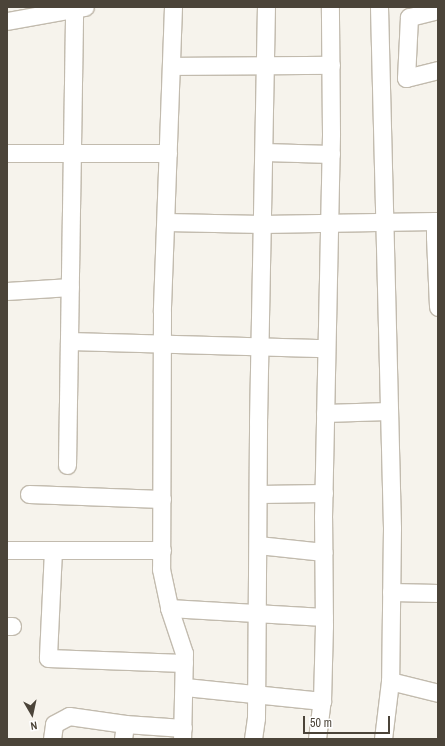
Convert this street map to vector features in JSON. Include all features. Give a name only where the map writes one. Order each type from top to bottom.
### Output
[{"type":"street","points":[[52,739],[54,724],[69,716],[124,732],[183,734],[185,687],[184,653],[169,608],[161,569],[161,343],[172,7]]},
{"type":"street","points":[[253,739],[256,692],[266,7]]},
{"type":"street","points":[[317,739],[322,701],[324,617],[325,413],[331,154],[330,7]]},
{"type":"street","points":[[379,7],[391,592],[390,681],[383,739]]},
{"type":"street","points":[[12,16],[79,8],[72,153],[67,465]]},
{"type":"street","points":[[438,10],[409,17],[406,78],[438,70]]},
{"type":"street","points":[[171,66],[266,67],[331,65]]},
{"type":"street","points":[[264,152],[331,154]]},
{"type":"street","points":[[7,153],[168,153]]},
{"type":"street","points":[[166,222],[262,224],[436,221],[438,306]]},
{"type":"street","points":[[7,291],[70,287]]},
{"type":"street","points":[[69,341],[326,348]]},
{"type":"street","points":[[325,413],[388,411]]},
{"type":"street","points":[[259,494],[324,493]]},
{"type":"street","points":[[29,494],[162,499]]},
{"type":"street","points":[[258,545],[324,552]]},
{"type":"street","points":[[7,550],[162,550]]},
{"type":"street","points":[[52,550],[48,658],[184,663]]},
{"type":"street","points":[[391,592],[438,592]]},
{"type":"street","points":[[169,608],[324,617]]},
{"type":"street","points":[[390,681],[438,693]]},
{"type":"street","points":[[185,687],[256,692],[322,701]]}]
